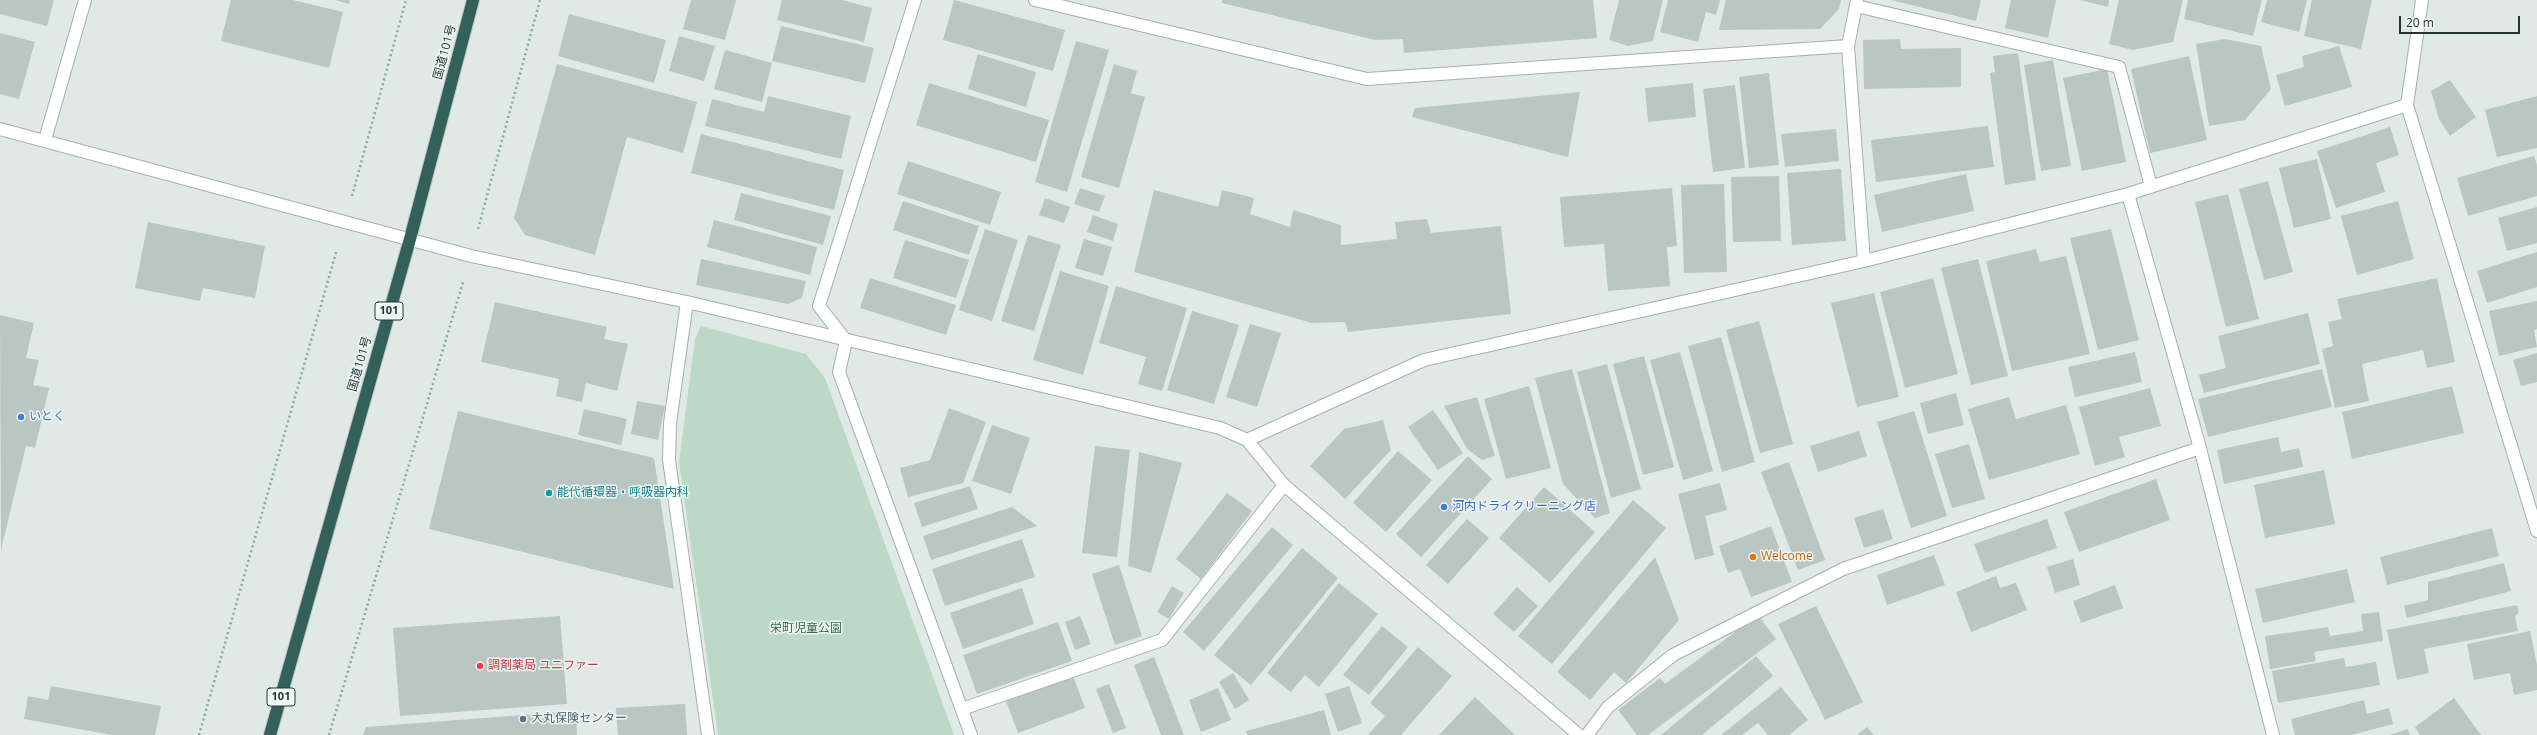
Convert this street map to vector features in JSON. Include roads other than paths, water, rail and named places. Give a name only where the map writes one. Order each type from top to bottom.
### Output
[{"type":"highway","name":"国道101号","points":[[270,735],[410,239],[473,0]]},
{"type":"street","points":[[45,140],[85,0]]},
{"type":"street","points":[[846,341],[819,306],[915,0]]},
{"type":"street","points":[[1035,0],[1367,79],[1848,46]]},
{"type":"street","points":[[2422,0],[2407,105],[2537,531]]},
{"type":"street","points":[[1864,261],[1848,46],[1857,3],[2120,67],[2151,186]]},
{"type":"street","points":[[1246,440],[1424,360],[1864,261],[2128,194],[2407,105]]},
{"type":"street","points":[[0,129],[471,256],[687,302],[846,341],[1220,428],[1246,440],[1284,485],[1579,735]]},
{"type":"street","points":[[2128,194],[2200,448],[2273,735]]},
{"type":"street","points":[[687,302],[670,423],[669,460],[708,735]]},
{"type":"street","points":[[846,341],[839,372],[971,735]]},
{"type":"street","points":[[1587,735],[1608,707],[1673,655],[1843,569],[2200,448]]},
{"type":"street","points":[[962,709],[1162,640],[1284,485]]},
{"type":"place","name":"いとく","points":[[21,417]]},
{"type":"place","name":"能代循環器・呼吸器内科","points":[[549,493]]},
{"type":"place","name":"河内ドライクリーニング店","points":[[1444,507]]},
{"type":"place","name":"Welcome","points":[[1753,557]]},
{"type":"place","name":"調剤薬局 ユニファー","points":[[480,666]]},
{"type":"place","name":"大丸保険センター","points":[[523,719]]},
{"type":"park label","name":"栄町児童公園","points":[[806,629]]}]
